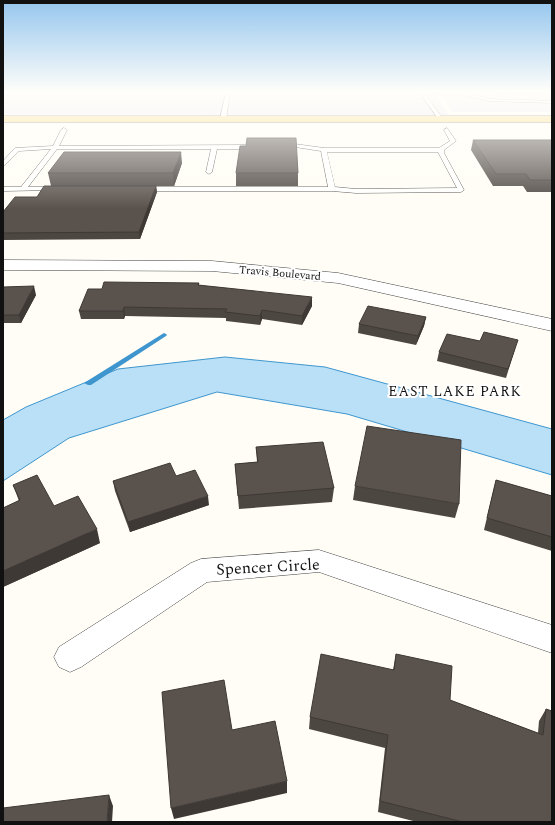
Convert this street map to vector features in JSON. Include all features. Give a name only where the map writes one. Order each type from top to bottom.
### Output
[{"type":"street","name":"Travis Boulevard","points":[[3,266],[212,266],[338,278],[552,325]]},
{"type":"street","name":"Spencer Circle","points":[[70,657],[201,571],[319,560],[552,639]]},
{"type":"lane","points":[[23,189],[54,149],[63,132]]},
{"type":"lane","points":[[3,165],[17,149],[54,149],[71,147],[214,147],[272,143],[324,150],[441,150],[453,141],[448,132]]},
{"type":"lane","points":[[209,172],[214,147]]},
{"type":"lane","points":[[324,150],[332,189]]},
{"type":"lane","points":[[134,189],[332,189],[356,191],[461,190],[441,150]]},
{"type":"lane","points":[[3,189],[62,189]]},
{"type":"water","points":[[225,357],[325,367],[552,429],[552,475],[347,414],[217,392],[69,438],[3,481],[3,420],[26,407],[118,369]]},
{"type":"building","points":[[247,138],[296,138],[298,173],[236,173],[240,146],[246,146]]},
{"type":"building","points":[[473,140],[552,140],[552,180],[530,180],[526,174],[496,174]]},
{"type":"building","points":[[64,152],[181,152],[173,173],[48,173]]},
{"type":"building","points":[[44,186],[156,186],[139,232],[3,233],[3,212],[15,197],[37,197]]},
{"type":"building","points":[[104,282],[199,283],[198,285],[312,297],[302,316],[262,310],[260,316],[225,312],[227,309],[124,307],[123,311],[79,311],[88,289],[102,289]]},
{"type":"building","points":[[34,286],[19,315],[3,315],[3,287]]},
{"type":"building","points":[[368,306],[426,317],[418,336],[359,324]]},
{"type":"building","points":[[484,332],[518,340],[508,369],[439,352],[447,334],[480,341]]},
{"type":"building","points":[[367,426],[461,440],[459,504],[355,486]]},
{"type":"building","points":[[323,442],[334,488],[238,496],[235,464],[258,462],[256,447]]},
{"type":"building","points":[[170,463],[176,476],[195,470],[208,496],[128,522],[113,481]]},
{"type":"building","points":[[37,475],[54,506],[78,496],[97,529],[3,571],[3,508],[20,500],[13,485]]},
{"type":"building","points":[[496,480],[552,496],[552,537],[487,518]]},
{"type":"building","points":[[321,654],[394,670],[396,654],[452,666],[450,700],[543,735],[546,709],[552,711],[552,822],[463,822],[380,801],[388,735],[310,717]]},
{"type":"building","points":[[224,680],[232,730],[275,721],[287,781],[171,808],[162,692]]},
{"type":"building","points":[[109,795],[107,822],[3,822],[3,808]]},
{"type":"waterway","points":[[88,383],[164,335]]},
{"type":"district","name":"EAST LAKE PARK","points":[[455,391]]}]
